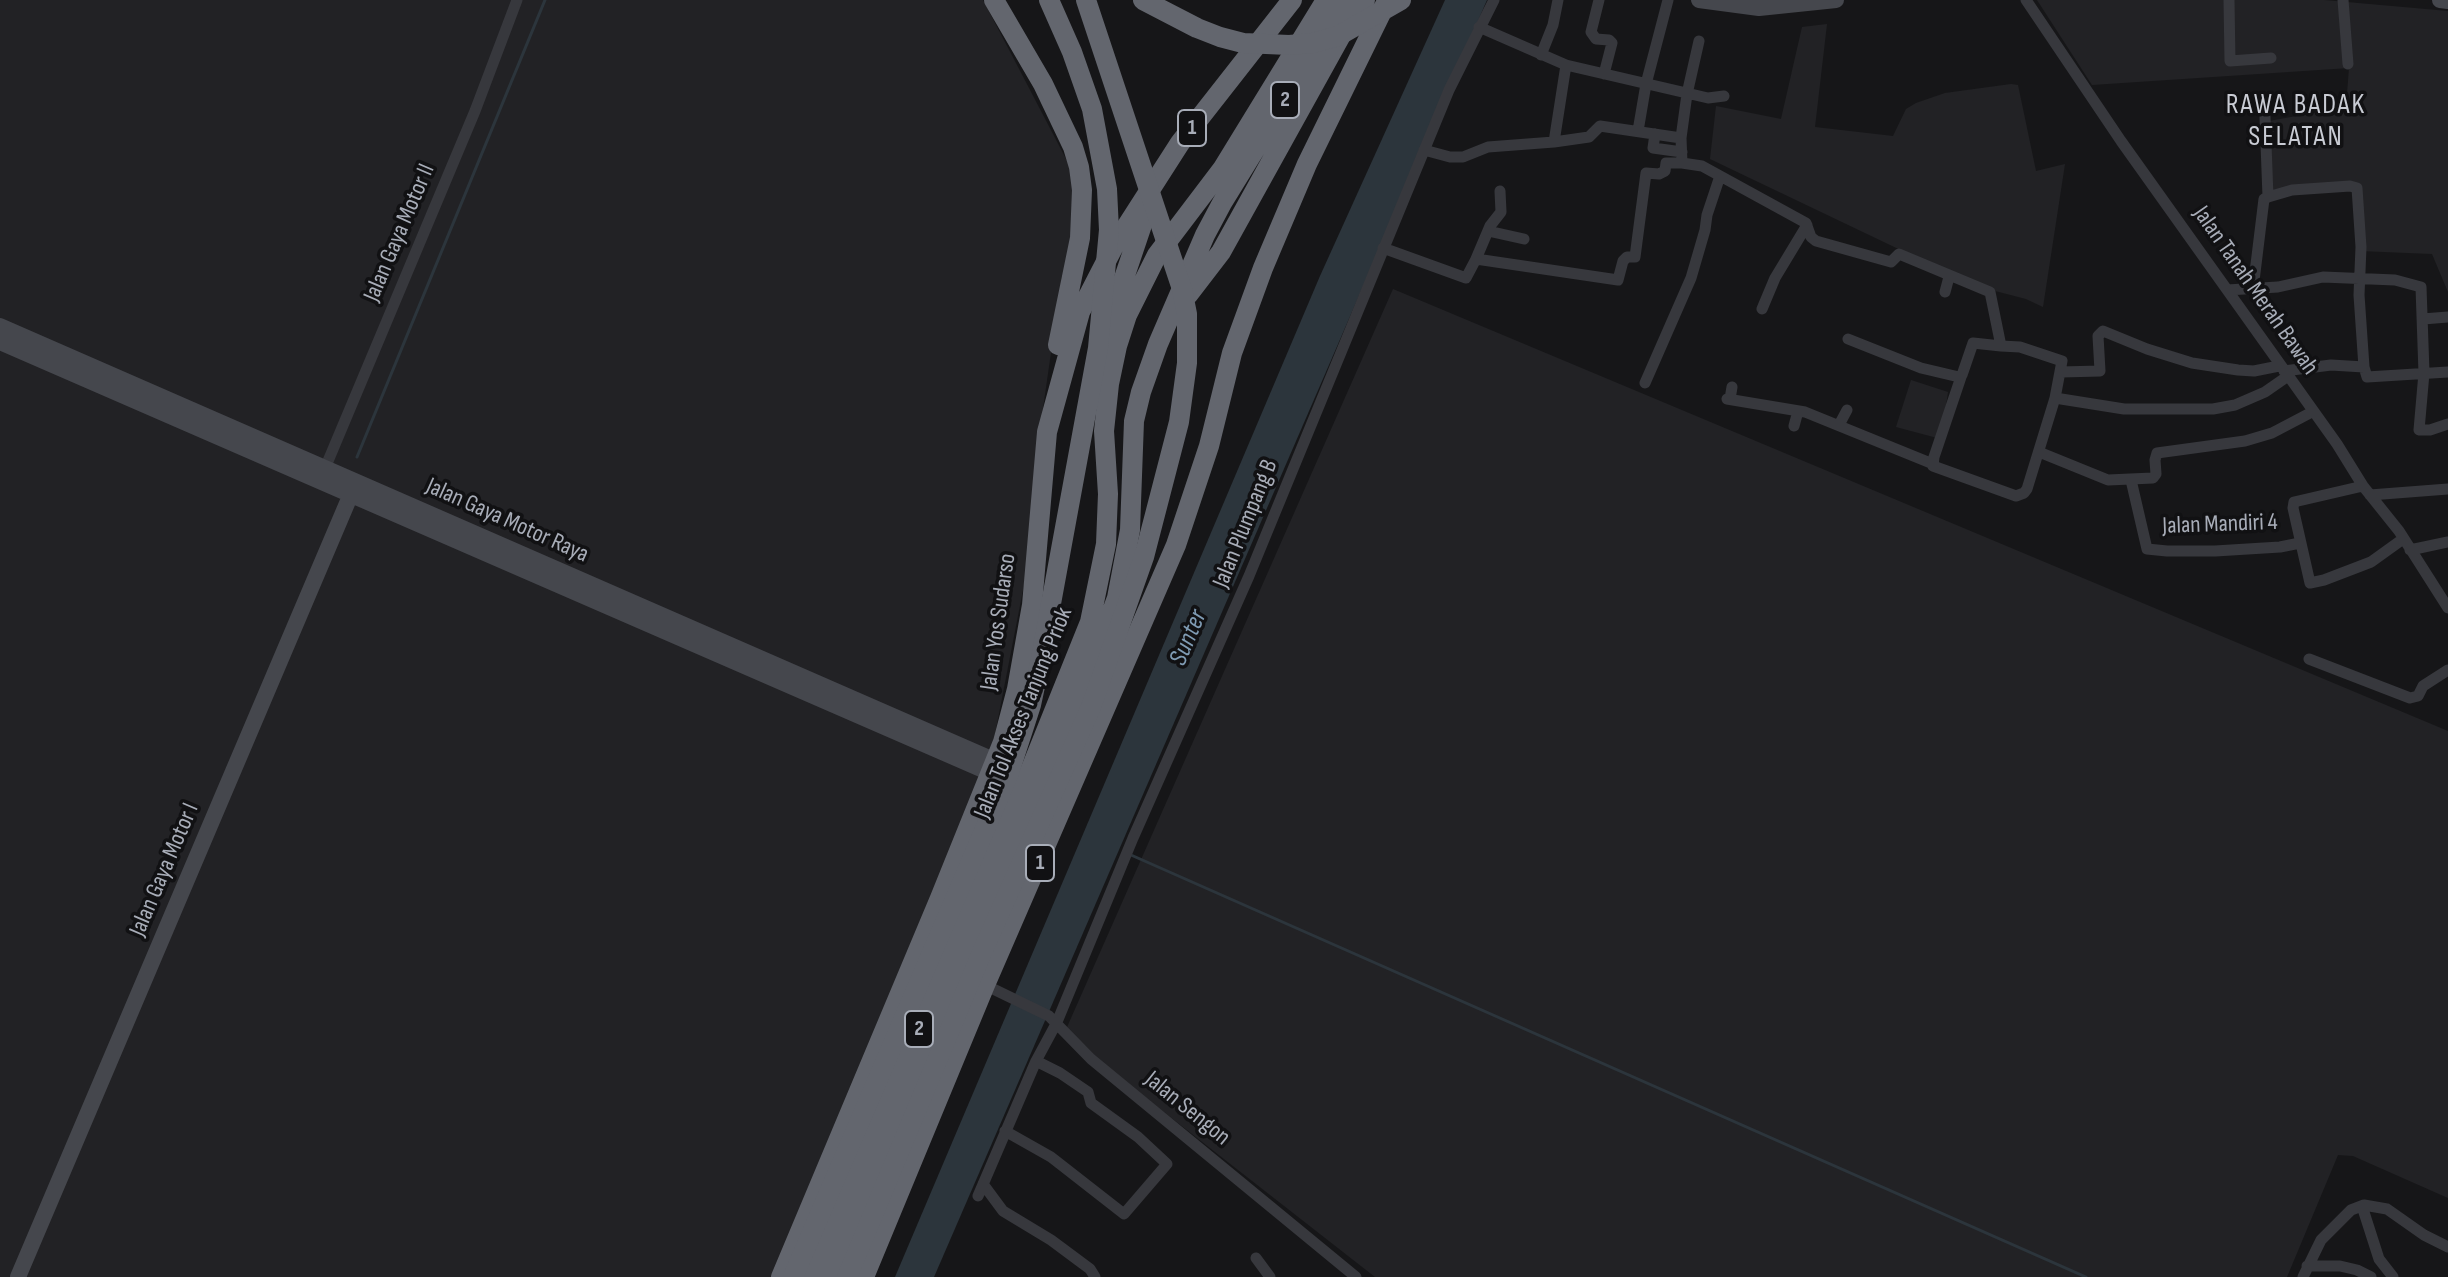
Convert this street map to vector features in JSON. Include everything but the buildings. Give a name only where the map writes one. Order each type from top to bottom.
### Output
[{"type":"highway","points":[[994,0],[1043,84],[1073,147],[1082,190],[1080,238],[1058,345],[1047,432]]},
{"type":"highway","points":[[793,1277],[1009,773],[1031,705],[1041,658],[1098,348],[1109,230],[1107,189],[1092,109],[1049,0]]},
{"type":"highway","points":[[847,1277],[983,950],[1091,707],[1144,557],[1179,422],[1187,363],[1187,314],[1182,289],[1086,0]]},
{"type":"highway","points":[[1143,0],[1220,37],[1243,43],[1289,45],[1338,36],[1401,0]]},
{"type":"highway","name":"Jalan Yos Sudarso","points":[[781,1277],[993,767],[1017,689],[1027,635],[1047,432],[1080,312],[1095,279],[1180,143],[1292,0]]},
{"type":"highway","name":"Jalan Tol Akses Tanjung Priok","points":[[831,1277],[1034,784],[1090,622],[1106,544],[1108,494],[1104,431],[1109,384],[1127,315],[1157,255],[1223,168],[1326,0]]},
{"type":"highway","name":"Jalan Tol Akses Tanjung Priok","points":[[812,1277],[1034,784],[1076,710],[1117,598],[1130,530],[1134,421],[1149,367],[1205,235],[1222,203],[1347,0]]},
{"type":"highway","points":[[1170,317],[1221,252],[1344,30],[1365,0]]},
{"type":"highway","name":"1","points":[[864,1277],[995,989],[1176,545],[1209,446],[1232,353],[1263,268],[1307,164],[1387,0]]},
{"type":"highway","points":[[1109,384],[1106,349],[1120,290],[1142,222],[1180,143]]},
{"type":"street","name":"Jalan Gaya Motor II","points":[[323,475],[475,111],[517,0]]},
{"type":"street","name":"Jalan Plumpang B","points":[[978,1196],[1249,576],[1449,90],[1494,0]]},
{"type":"street","points":[[1541,55],[1553,25],[1558,0]]},
{"type":"street","points":[[1599,0],[1591,32],[1596,39],[1612,43],[1604,74]]},
{"type":"street","points":[[1638,131],[1646,84],[1668,0]]},
{"type":"street","points":[[1699,0],[1759,8],[1836,0]]},
{"type":"street","name":"Jalan Tanah Merah Bawah","points":[[2026,0],[2121,141],[2337,444],[2367,491],[2444,595],[2448,608]]},
{"type":"street","points":[[2229,0],[2230,61],[2271,58]]},
{"type":"street","points":[[2343,0],[2348,64]]},
{"type":"street","points":[[2440,0],[2448,1]]},
{"type":"street","points":[[1479,27],[1566,65],[1687,94],[1708,98],[1724,96]]},
{"type":"street","points":[[1682,158],[1681,138],[1687,94],[1699,41]]},
{"type":"street","points":[[1554,142],[1566,65]]},
{"type":"street","points":[[2265,117],[2268,197]]},
{"type":"street","points":[[1424,150],[1463,157],[1488,147],[1589,137],[1600,126],[1681,138]]},
{"type":"street","points":[[1655,134],[1653,148],[1702,166],[1807,225],[1816,241],[1891,262],[1899,254],[1990,292],[2001,346]]},
{"type":"street","points":[[1476,259],[1618,280],[1623,261],[1627,257],[1635,257],[1646,173],[1659,174],[1665,171],[1666,163],[1682,158]]},
{"type":"street","points":[[1645,383],[1691,278],[1720,176]]},
{"type":"street","points":[[2253,289],[2264,199],[2292,190],[2357,188],[2361,247],[2359,277],[2367,377],[2448,372]]},
{"type":"street","points":[[1383,248],[1466,278],[1488,231],[1501,212],[1500,191]]},
{"type":"street","points":[[1762,309],[1775,278],[1807,225]]},
{"type":"street","points":[[1488,231],[1524,239]]},
{"type":"street","points":[[1945,292],[1949,277]]},
{"type":"street","points":[[2227,290],[2278,287],[2305,279],[2359,277],[2395,280],[2421,287],[2424,373],[2419,430],[2448,424]]},
{"type":"street","points":[[2423,319],[2448,317]]},
{"type":"street","name":"Jalan Gaya Motor Raya","points":[[0,326],[218,429],[993,767]]},
{"type":"street","points":[[2061,372],[2100,371],[2098,336],[2103,331],[2192,363],[2238,370],[2284,371],[2331,365],[2364,367]]},
{"type":"street","points":[[1848,339],[1921,368],[1962,376]]},
{"type":"street","name":"Jalan Gaya Motor Raya","points":[[0,342],[218,429]]},
{"type":"street","points":[[1730,395],[1798,411],[1839,425],[1933,464],[1935,468],[2016,496],[2024,493],[2039,452],[2062,361],[2020,347],[1973,343],[1933,464]]},
{"type":"street","points":[[2056,392],[2124,409],[2213,409],[2235,405],[2255,396],[2284,371]]},
{"type":"street","points":[[1839,425],[1847,410]]},
{"type":"street","points":[[1794,426],[1798,411]]},
{"type":"street","points":[[2039,452],[2108,480],[2131,480],[2155,476],[2157,453],[2245,441],[2272,433],[2312,412]]},
{"type":"street","name":"Jalan Mandiri 4","points":[[2131,480],[2147,549],[2167,551],[2215,551],[2300,543],[2294,502],[2367,491]]},
{"type":"street","name":"Jalan Gaya Motor I","points":[[18,1277],[354,488]]},
{"type":"street","points":[[2367,491],[2448,489]]},
{"type":"street","points":[[2300,543],[2311,584],[2356,569],[2407,544],[2448,542]]},
{"type":"street","points":[[2309,659],[2410,698],[2418,696],[2423,686],[2448,670]]},
{"type":"street","name":"Jalan Sengon","points":[[995,989],[1053,1019],[1091,1059],[1356,1277]]},
{"type":"street","points":[[1005,1131],[1051,1157],[1124,1214],[1167,1163],[1138,1137],[1091,1103],[1088,1092],[1036,1061]]},
{"type":"street","points":[[983,1184],[1003,1211],[1051,1240],[1090,1269],[1095,1277]]},
{"type":"street","points":[[2305,1272],[2321,1240],[2351,1210],[2362,1206],[2376,1205],[2387,1209],[2424,1235],[2448,1247]]},
{"type":"street","points":[[2362,1206],[2379,1259],[2393,1277]]},
{"type":"street","points":[[1256,1258],[1270,1277]]},
{"type":"street","points":[[2305,1272],[2340,1266],[2371,1277]]},
{"type":"shaded area","points":[[0,0],[983,0],[1077,180],[1075,261],[1062,276],[1041,422],[1036,523],[988,770],[778,1277],[0,1277]]},
{"type":"shaded area","points":[[2037,0],[2324,0],[2448,11],[2448,292],[2432,254],[2360,251],[2362,186],[2273,196],[2269,121],[2346,107],[2349,68],[2092,85]]},
{"type":"shaded area","points":[[1827,24],[1815,127],[1893,136],[1906,109],[1916,103],[1945,93],[2018,85],[2036,171],[2065,164],[2043,307],[2026,299],[1976,286],[1710,159],[1716,106],[1781,119],[1802,27]]},
{"type":"shaded area","points":[[1393,289],[2448,731],[2448,1198],[2353,1156],[2338,1155],[2287,1277],[1375,1277],[1064,1034]]},
{"type":"shaded area","points":[[1911,380],[1948,392],[1941,439],[1896,427]]},
{"type":"water","name":"Sunter","points":[[1445,0],[1487,0],[934,1277],[895,1277],[1320,276]]},
{"type":"waterway","points":[[357,457],[545,0]]},
{"type":"waterway","points":[[1131,855],[2086,1277]]},
{"type":"district","name":"RAWA BADAK SELATAN","points":[[2296,122]]}]
